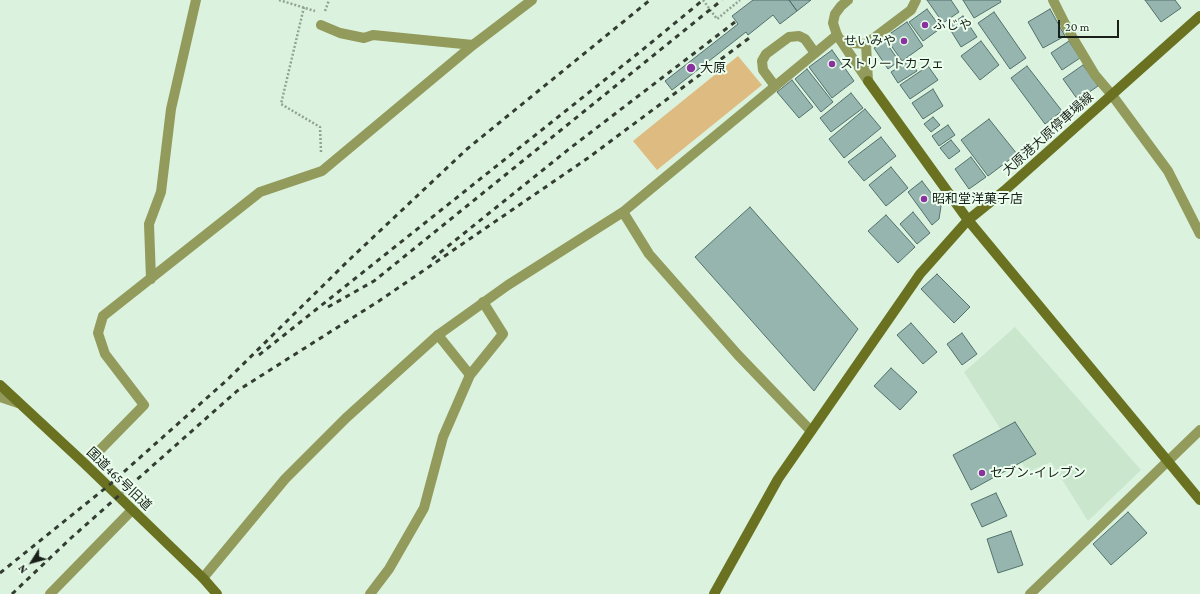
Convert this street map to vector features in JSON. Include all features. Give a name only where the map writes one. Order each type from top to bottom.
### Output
[{"type":"street","points":[[151,279],[149,224],[161,192],[171,109],[196,0]]},
{"type":"street","points":[[95,455],[144,405],[105,354],[98,333],[103,316],[260,192],[322,171],[473,45],[532,0]]},
{"type":"street","points":[[848,0],[834,14],[833,23],[839,38],[868,81],[968,220],[1200,500]]},
{"type":"street","points":[[203,578],[285,479],[346,418],[438,335],[508,285],[624,212],[815,53],[839,38],[866,44],[911,10],[916,0]]},
{"type":"street","points":[[1053,0],[1067,28],[1095,74],[1112,94],[1168,172],[1200,234]]},
{"type":"street","name":"大原港大原停車場線","points":[[714,594],[778,480],[920,274],[968,220],[1004,191],[1200,16]]},
{"type":"street","points":[[321,25],[340,33],[364,38],[373,35],[473,45]]},
{"type":"street","points":[[775,86],[764,70],[762,61],[766,54],[789,37],[799,36],[805,39],[815,53]]},
{"type":"street","points":[[866,44],[868,81]]},
{"type":"street","points":[[624,212],[649,254],[738,355],[811,431]]},
{"type":"street","points":[[370,594],[389,570],[424,508],[443,437],[470,375],[503,334],[483,302]]},
{"type":"street","points":[[438,335],[470,375]]},
{"type":"street","name":"国道465号旧道","points":[[0,386],[84,463],[203,578],[217,594]]},
{"type":"street","points":[[0,397],[18,403]]},
{"type":"street","points":[[1030,594],[1200,430]]},
{"type":"street","points":[[50,594],[132,510]]},
{"type":"path","points":[[279,0],[318,11]]},
{"type":"path","points":[[703,0],[717,19],[740,0]]},
{"type":"path","points":[[304,8],[281,104],[320,127],[322,171]]},
{"type":"shaded area","points":[[738,56],[762,85],[657,170],[633,141]]},
{"type":"shaded area","points":[[1015,327],[1141,470],[1088,521],[1051,462],[1028,472],[964,372]]},
{"type":"building","points":[[753,0],[789,0],[797,11],[780,24],[773,15],[748,35],[746,32],[672,90],[665,81],[738,24],[732,16]]},
{"type":"building","points":[[789,0],[811,0],[797,11]]},
{"type":"building","points":[[927,0],[951,0],[959,12],[943,23]]},
{"type":"building","points":[[963,0],[1000,0],[1001,2],[974,18]]},
{"type":"building","points":[[1145,0],[1175,0],[1181,8],[1161,22]]},
{"type":"building","name":"ふじや","points":[[927,9],[941,28],[923,41],[909,22]]},
{"type":"building","points":[[1050,9],[1065,36],[1043,48],[1028,22]]},
{"type":"building","points":[[994,12],[1026,58],[1010,69],[978,23]]},
{"type":"building","points":[[963,16],[977,37],[961,47],[948,26]]},
{"type":"building","name":"せいみや","points":[[907,22],[923,46],[902,61],[885,37]]},
{"type":"building","points":[[885,41],[899,61],[888,69],[874,48]]},
{"type":"building","points":[[981,41],[999,65],[980,80],[961,56]]},
{"type":"building","points":[[1069,41],[1080,58],[1062,70],[1051,53]]},
{"type":"building","points":[[832,50],[854,81],[832,98],[809,67]]},
{"type":"building","points":[[910,60],[917,71],[898,83],[891,72]]},
{"type":"building","points":[[1083,65],[1098,86],[1078,100],[1063,79]]},
{"type":"building","points":[[928,66],[938,80],[910,99],[900,85]]},
{"type":"building","points":[[1027,66],[1062,111],[1045,124],[1011,78]]},
{"type":"building","points":[[807,69],[833,102],[821,112],[795,79]]},
{"type":"building","points":[[792,80],[813,107],[799,118],[777,92]]},
{"type":"building","points":[[933,89],[943,106],[923,119],[912,103]]},
{"type":"building","points":[[851,93],[863,108],[831,132],[820,118]]},
{"type":"building","points":[[865,109],[881,128],[844,158],[829,139]]},
{"type":"building","points":[[933,117],[940,125],[931,132],[924,124]]},
{"type":"building","points":[[989,119],[1017,154],[988,176],[961,140]]},
{"type":"building","points":[[948,125],[955,135],[939,146],[932,136]]},
{"type":"building","points":[[881,137],[896,156],[864,181],[848,162]]},
{"type":"building","points":[[951,140],[960,151],[949,159],[940,148]]},
{"type":"building","points":[[971,157],[986,177],[969,189],[955,169]]},
{"type":"building","points":[[891,167],[908,188],[886,206],[869,185]]},
{"type":"building","name":"昭和堂洋菓子店","points":[[922,181],[941,206],[939,219],[932,225],[908,192]]},
{"type":"building","points":[[750,207],[858,329],[814,391],[695,257]]},
{"type":"building","points":[[913,212],[930,233],[917,244],[900,224]]},
{"type":"building","points":[[886,215],[915,247],[898,263],[868,231]]},
{"type":"building","points":[[937,274],[970,307],[954,323],[921,289]]},
{"type":"building","points":[[911,323],[937,352],[923,364],[897,335]]},
{"type":"building","points":[[962,333],[977,354],[962,365],[947,344]]},
{"type":"building","points":[[891,368],[917,392],[900,410],[874,386]]},
{"type":"building","name":"セブン-イレブン","points":[[1015,422],[1036,454],[971,490],[953,455]]},
{"type":"building","points":[[996,493],[1007,516],[982,527],[971,504]]},
{"type":"building","points":[[1128,512],[1147,533],[1111,565],[1093,544]]},
{"type":"building","points":[[1011,531],[1023,565],[998,573],[987,539]]},
{"type":"railway","points":[[0,573],[108,486],[227,380],[349,260],[467,149],[650,0]]},
{"type":"railway","points":[[259,355],[703,0]]},
{"type":"railway","points":[[328,307],[374,281],[722,0]]},
{"type":"railway","points":[[432,259],[569,149],[735,22]]},
{"type":"railway","points":[[12,594],[71,538],[237,391],[379,301],[588,158],[752,36]]},
{"type":"place","name":"ふじや","points":[[925,25]]},
{"type":"place","name":"せいみや","points":[[904,41]]},
{"type":"place","name":"ストリートカフェ","points":[[832,64]]},
{"type":"place","name":"大原","points":[[691,68]]},
{"type":"place","name":"昭和堂洋菓子店","points":[[924,199]]},
{"type":"place","name":"セブン-イレブン","points":[[982,473]]}]
